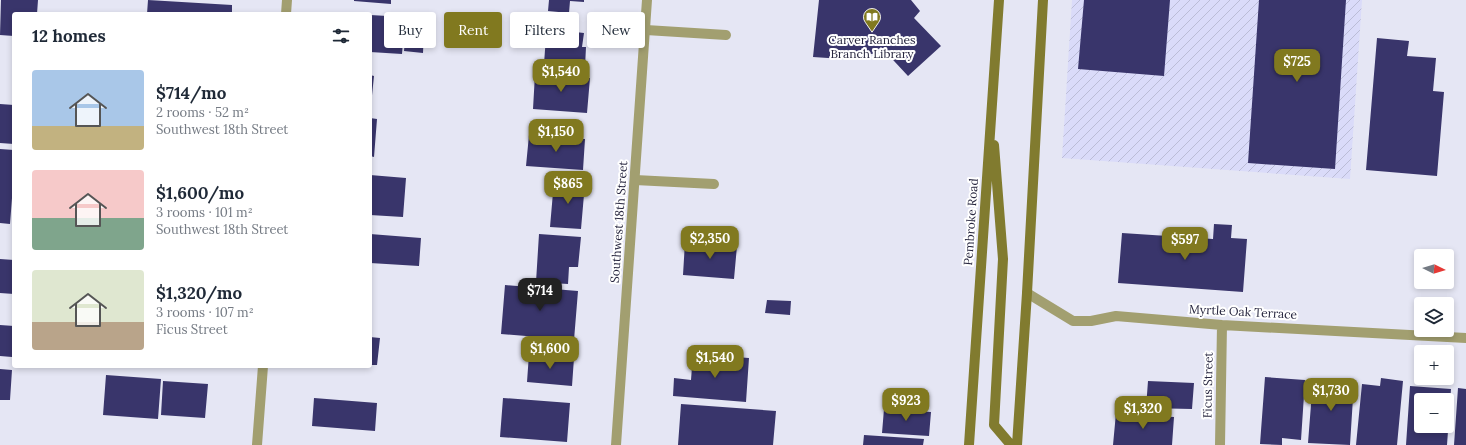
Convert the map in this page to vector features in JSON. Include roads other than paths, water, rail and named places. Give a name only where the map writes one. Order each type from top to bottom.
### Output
[{"type":"main road","name":"Pembroke Road","points":[[969,445],[999,0]]},
{"type":"main road","points":[[1017,445],[1043,0]]},
{"type":"main road","points":[[992,110],[1003,259],[994,424],[1011,445]]},
{"type":"street","points":[[286,12],[287,0]]},
{"type":"street","name":"Southwest 18th Street","points":[[616,445],[648,0]]},
{"type":"street","points":[[646,30],[726,35]]},
{"type":"street","points":[[635,180],[714,184]]},
{"type":"street","name":"Myrtle Oak Terrace","points":[[1027,293],[1073,321],[1091,321],[1116,316],[1222,325],[1466,338]]},
{"type":"street","name":"Ficus Street","points":[[1220,445],[1222,325]]},
{"type":"street","points":[[257,445],[263,368]]},
{"type":"place","name":"Carver Ranches Branch Library","points":[[872,32]]}]
